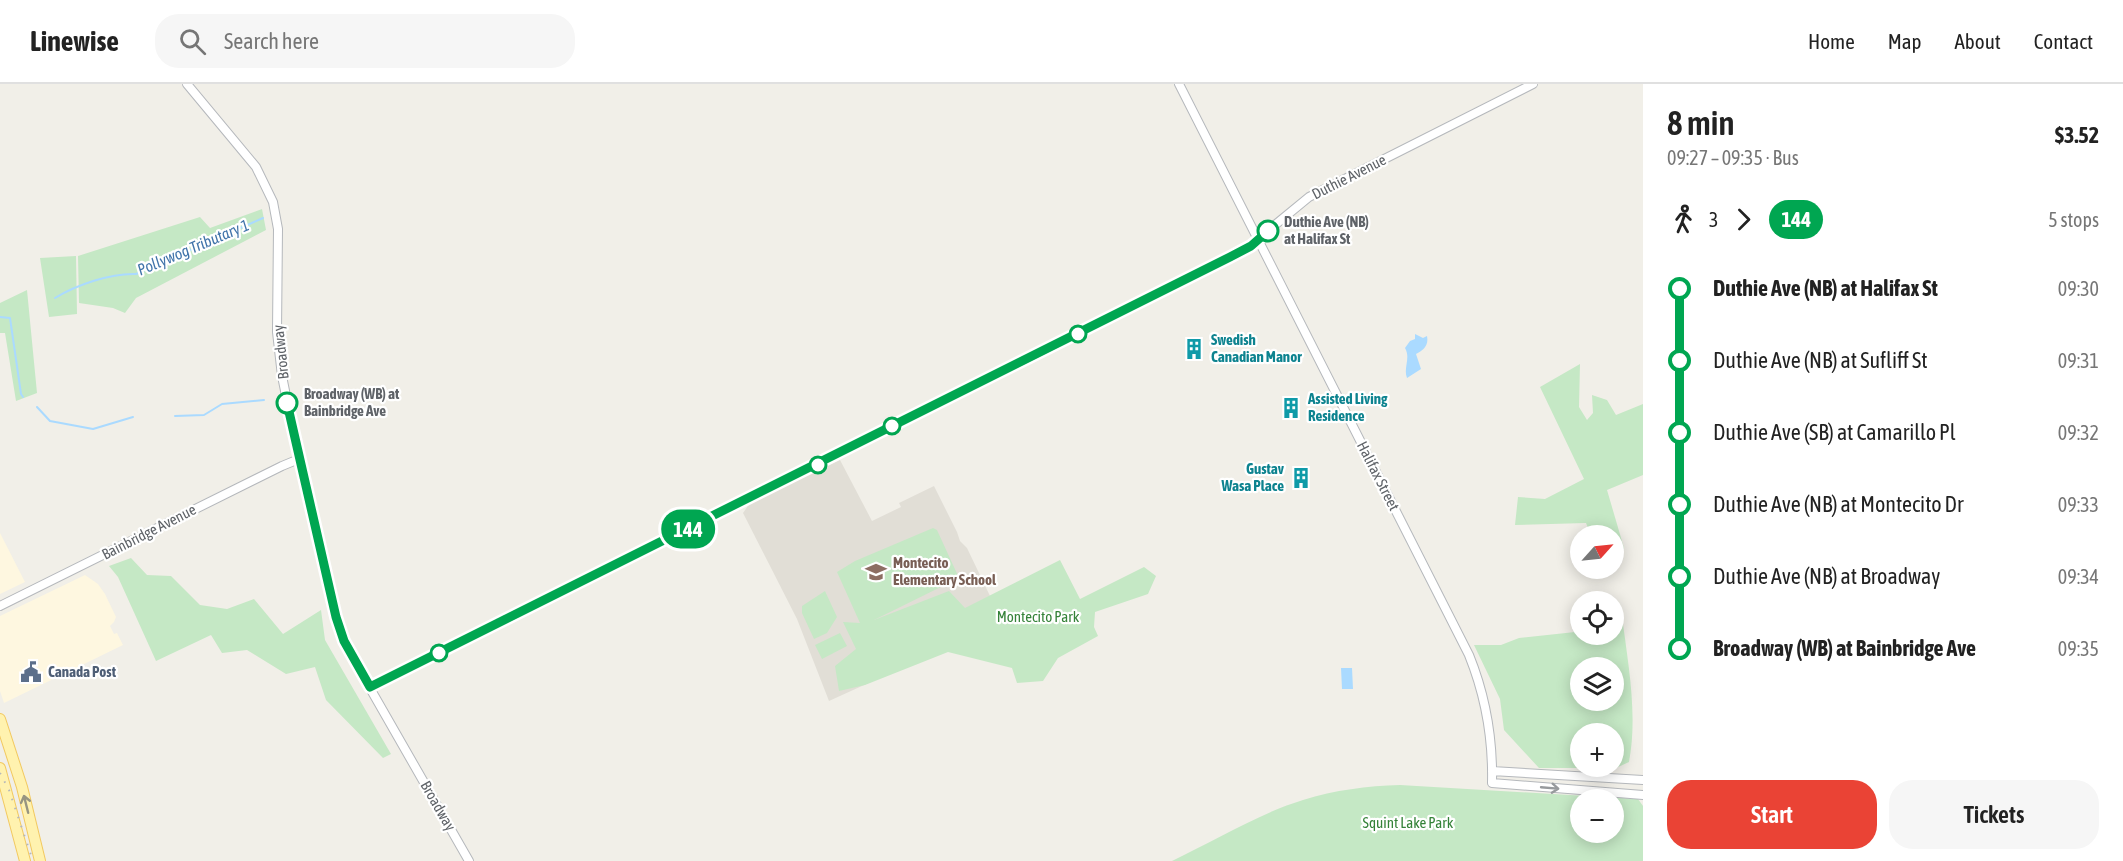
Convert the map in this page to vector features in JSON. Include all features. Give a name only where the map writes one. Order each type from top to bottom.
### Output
[{"type":"main road","points":[[0,719],[22,787],[40,861]]},
{"type":"main road","points":[[0,768],[25,861]]},
{"type":"street","name":"Broadway","points":[[187,84],[256,166],[273,202],[278,229],[279,358],[299,459],[338,624],[348,648],[470,861]]},
{"type":"street","name":"Halifax Street","points":[[1179,84],[1469,655],[1487,709],[1492,783],[1643,795]]},
{"type":"street","name":"Duthie Avenue","points":[[370,687],[1247,248],[1294,207],[1314,194],[1533,84]]},
{"type":"street","name":"Bainbridge Avenue","points":[[0,606],[299,459]]},
{"type":"street","points":[[1492,771],[1643,780]]},
{"type":"shaded area","name":"Montecito Elementary School","points":[[840,460],[872,521],[901,507],[899,503],[934,486],[990,596],[930,627],[941,650],[829,701],[797,619],[743,513],[750,503]]},
{"type":"shaded area","points":[[0,533],[25,582],[0,594]]},
{"type":"shaded area","points":[[85,575],[98,584],[105,594],[116,617],[110,626],[114,634],[117,633],[123,645],[4,703],[0,691],[0,616]]},
{"type":"green space","points":[[262,209],[266,230],[136,298],[125,313],[113,308],[79,303],[78,256],[200,217],[210,228]]},
{"type":"green space","points":[[76,256],[77,314],[49,317],[40,258]]},
{"type":"green space","points":[[27,290],[37,393],[16,401],[5,333],[0,333],[0,303]]},
{"type":"green space","points":[[1580,364],[1579,407],[1587,420],[1593,413],[1592,395],[1607,400],[1616,415],[1643,404],[1643,475],[1607,490],[1617,525],[1587,525],[1586,523],[1515,525],[1518,497],[1545,499],[1584,479],[1540,387]]},
{"type":"green space","name":"Montecito Park","points":[[933,528],[937,530],[959,578],[874,620],[949,591],[965,608],[1060,560],[1080,599],[1144,567],[1156,576],[1148,594],[1095,612],[1094,627],[1098,636],[1058,658],[1043,681],[1017,683],[1012,668],[948,652],[865,685],[839,691],[835,666],[856,649],[843,622],[860,623],[837,572],[855,561]]},
{"type":"green space","points":[[131,558],[147,575],[171,576],[200,605],[227,609],[254,599],[283,634],[321,610],[325,640],[391,754],[383,758],[326,700],[315,667],[286,674],[247,650],[222,653],[211,635],[156,661],[118,577],[109,566]]},
{"type":"green space","points":[[825,591],[837,617],[827,633],[814,639],[802,613],[802,606]]},
{"type":"green space","points":[[1624,632],[1633,726],[1629,762],[1624,764],[1624,723],[1570,723],[1570,768],[1539,768],[1504,730],[1500,699],[1474,645],[1501,645],[1519,638],[1570,633],[1570,645],[1624,645]]},
{"type":"green space","points":[[840,633],[847,646],[822,659],[815,645]]},
{"type":"green space","name":"Squint Lake Park","points":[[1400,785],[1570,795],[1570,843],[1624,843],[1624,798],[1638,799],[1643,806],[1643,861],[1172,861],[1287,806],[1339,791]]},
{"type":"water","points":[[1415,334],[1423,338],[1427,336],[1427,342],[1416,354],[1421,369],[1407,378],[1405,348],[1410,341],[1415,339]]},
{"type":"water","points":[[1341,668],[1352,668],[1353,689],[1342,689]]},
{"type":"waterway","name":"Pollywog Tributary 1","points":[[55,298],[94,281],[136,274],[263,218]]},
{"type":"waterway","points":[[0,317],[10,318],[23,397]]},
{"type":"waterway","points":[[175,416],[204,415],[222,404],[264,400]]},
{"type":"waterway","points":[[37,407],[50,421],[93,429],[133,417]]},
{"type":"railway","points":[[0,773],[9,790],[33,861]]},
{"type":"bus line","name":"144","points":[[287,403],[336,617],[344,641],[370,687],[1230,257],[1251,246],[1268,231]]},
{"type":"place","name":"Duthie Ave (NB) at Halifax St","points":[[1268,231]]},
{"type":"place","name":"Swedish Canadian Manor","points":[[1194,349]]},
{"type":"place","name":"Broadway (WB) at Bainbridge Ave","points":[[287,403]]},
{"type":"place","name":"Assisted Living Residence","points":[[1291,408]]},
{"type":"place","name":"Gustav Wasa Place","points":[[1301,478]]},
{"type":"place","name":"Montecito Elementary School","points":[[876,572]]},
{"type":"place","name":"Canada Post","points":[[31,672]]}]
